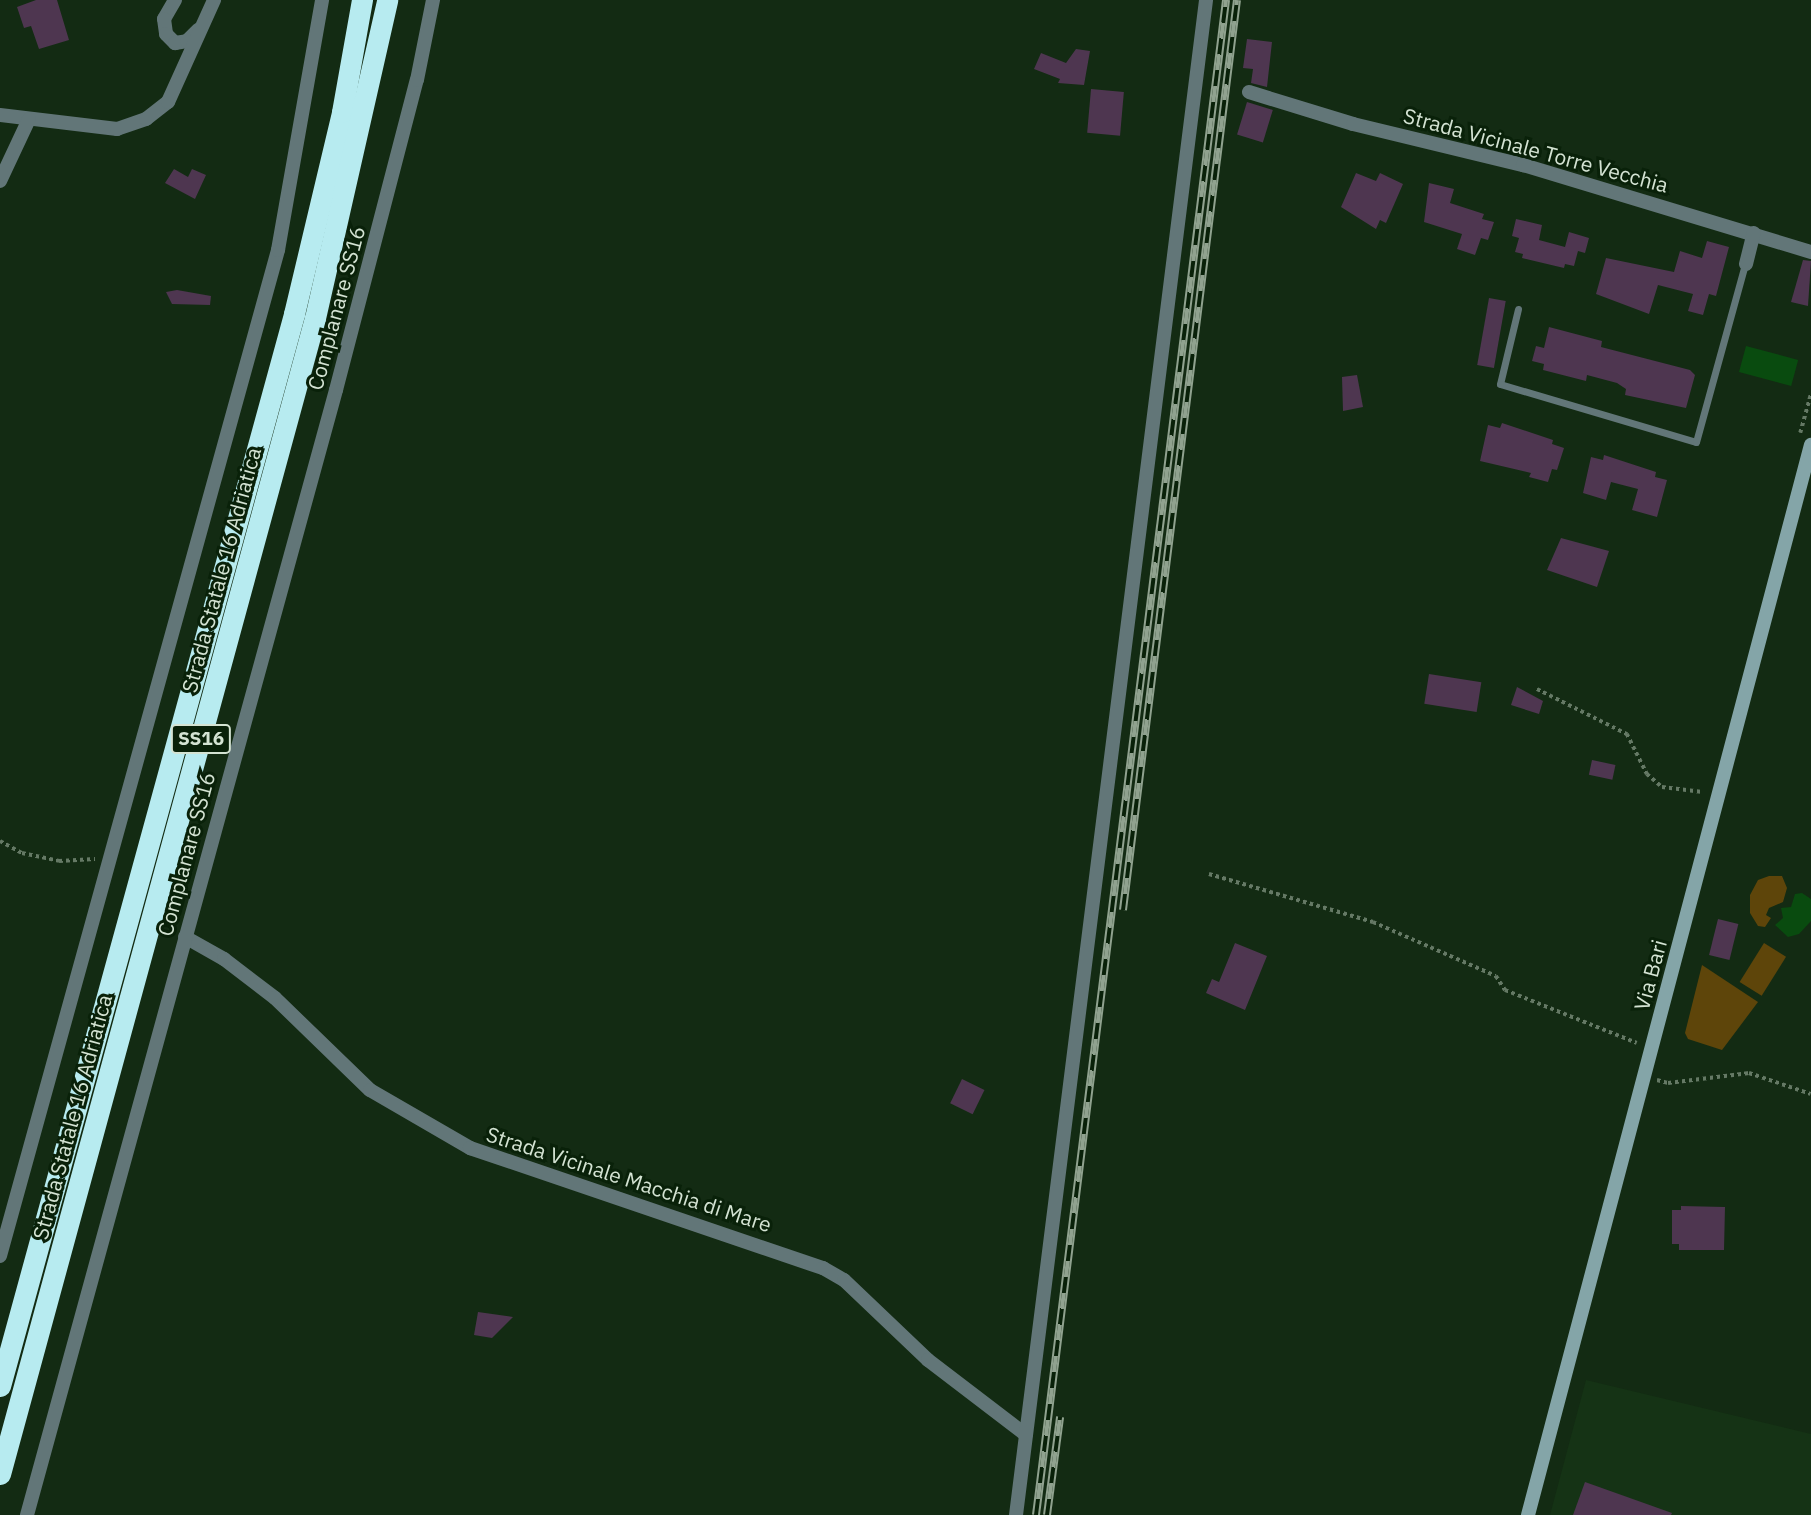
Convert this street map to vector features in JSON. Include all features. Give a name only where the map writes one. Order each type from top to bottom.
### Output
[{"type":"highway","name":"Strada Statale 16 Adriatica","points":[[0,1386],[294,314],[342,112],[362,0]]},
{"type":"highway","name":"Strada Statale 16 Adriatica","points":[[0,1474],[316,318],[387,0]]},
{"type":"main road","name":"Via Bari","points":[[1528,1515],[1811,445]]},
{"type":"street","points":[[175,0],[164,19],[166,34],[175,43],[187,41],[225,0]]},
{"type":"street","points":[[0,115],[117,129],[146,119],[168,102],[214,0]]},
{"type":"street","points":[[0,1256],[278,250],[322,0]]},
{"type":"street","name":"Complanare SS16","points":[[27,1515],[343,363],[417,80],[433,0]]},
{"type":"street","points":[[1016,1515],[1206,0]]},
{"type":"street","name":"Strada Vicinale Torre Vecchia","points":[[1249,92],[1754,233],[1811,252]]},
{"type":"street","points":[[0,181],[29,119]]},
{"type":"street","points":[[1746,264],[1754,233]]},
{"type":"street","name":"Strada Vicinale Macchia di Mare","points":[[185,937],[225,959],[275,998],[370,1090],[470,1148],[502,1162],[823,1268],[844,1280],[928,1360],[1026,1435]]},
{"type":"lane","points":[[1518,309],[1500,384],[1696,442],[1746,264]]},
{"type":"path","points":[[1537,689],[1627,734],[1647,774],[1662,787],[1719,794]]},
{"type":"path","points":[[0,841],[22,853],[59,861],[109,858]]},
{"type":"path","points":[[1209,874],[1373,922],[1496,976],[1505,990],[1653,1046]]},
{"type":"path","points":[[1644,1076],[1668,1083],[1749,1073],[1811,1094]]},
{"type":"shaded area","points":[[1746,346],[1798,360],[1791,386],[1739,372]]},
{"type":"shaded area","points":[[1769,876],[1782,876],[1787,888],[1783,902],[1769,908],[1766,915],[1771,918],[1765,927],[1758,926],[1750,913],[1750,895],[1758,880]]},
{"type":"shaded area","points":[[1802,893],[1811,899],[1811,921],[1799,934],[1788,937],[1775,925],[1783,918],[1781,908],[1791,907],[1795,894]]},
{"type":"shaded area","points":[[1764,943],[1786,957],[1762,996],[1740,982]]},
{"type":"shaded area","points":[[1702,965],[1758,1002],[1722,1050],[1688,1039],[1685,1033]]},
{"type":"shaded area","points":[[1586,1380],[1811,1434],[1811,1515],[1550,1515]]},
{"type":"building","points":[[36,0],[57,0],[69,40],[39,49],[31,26],[24,28],[17,7]]},
{"type":"building","points":[[1247,39],[1272,42],[1267,87],[1251,83],[1253,69],[1243,68]]},
{"type":"building","points":[[1076,49],[1090,51],[1084,85],[1058,83],[1060,79],[1034,69],[1041,53],[1066,63]]},
{"type":"building","points":[[1091,89],[1124,92],[1120,136],[1087,133]]},
{"type":"building","points":[[1247,102],[1273,110],[1263,142],[1237,135]]},
{"type":"building","points":[[174,169],[188,177],[192,169],[206,175],[195,199],[165,183]]},
{"type":"building","points":[[1356,173],[1376,181],[1380,173],[1403,184],[1386,223],[1380,220],[1376,229],[1341,207]]},
{"type":"building","points":[[1429,183],[1454,189],[1450,203],[1484,214],[1482,219],[1494,222],[1488,240],[1481,238],[1475,255],[1457,249],[1462,234],[1424,222]]},
{"type":"building","points":[[1516,219],[1542,225],[1539,240],[1565,247],[1569,232],[1589,238],[1585,253],[1578,251],[1574,266],[1565,264],[1564,268],[1522,258],[1523,254],[1515,252],[1519,238],[1512,236]]},
{"type":"building","points":[[1707,241],[1729,247],[1716,296],[1709,294],[1703,315],[1688,311],[1693,294],[1658,285],[1649,314],[1596,294],[1606,258],[1674,272],[1680,251],[1702,258]]},
{"type":"building","points":[[1803,260],[1811,261],[1808,306],[1791,302]]},
{"type":"building","points":[[177,290],[211,296],[210,305],[172,304],[166,292]]},
{"type":"building","points":[[1489,298],[1506,301],[1494,368],[1477,365]]},
{"type":"building","points":[[1549,327],[1602,341],[1601,347],[1690,370],[1695,375],[1686,408],[1625,395],[1626,389],[1617,383],[1587,375],[1586,381],[1543,370],[1544,364],[1532,361],[1536,346],[1544,348]]},
{"type":"building","points":[[1357,375],[1363,407],[1343,411],[1342,377]]},
{"type":"building","points":[[1502,423],[1553,440],[1552,444],[1564,448],[1557,470],[1552,469],[1548,482],[1529,477],[1531,473],[1480,461],[1488,425],[1500,428]]},
{"type":"building","points":[[1604,455],[1656,472],[1655,477],[1667,480],[1657,517],[1632,510],[1638,489],[1611,482],[1606,500],[1583,493],[1591,457],[1603,460]]},
{"type":"building","points":[[1561,538],[1609,551],[1597,587],[1547,570]]},
{"type":"building","points":[[1429,674],[1481,682],[1477,712],[1424,704]]},
{"type":"building","points":[[1517,687],[1543,701],[1539,714],[1511,705]]},
{"type":"building","points":[[1592,760],[1615,765],[1612,780],[1589,775]]},
{"type":"building","points":[[1718,919],[1738,924],[1729,960],[1709,955]]},
{"type":"building","points":[[1235,943],[1267,956],[1245,1010],[1206,993],[1212,979],[1219,982]]},
{"type":"building","points":[[962,1079],[984,1090],[973,1114],[950,1103]]},
{"type":"building","points":[[1681,1206],[1725,1207],[1724,1250],[1679,1250],[1679,1244],[1672,1244],[1672,1210],[1681,1210]]},
{"type":"building","points":[[478,1312],[513,1317],[492,1338],[474,1335]]},
{"type":"building","points":[[1585,1482],[1672,1513],[1573,1515]]},
{"type":"railway","points":[[1036,1515],[1226,0]]},
{"type":"railway","points":[[1123,910],[1237,0]]},
{"type":"railway","points":[[1047,1515],[1060,1417]]}]
